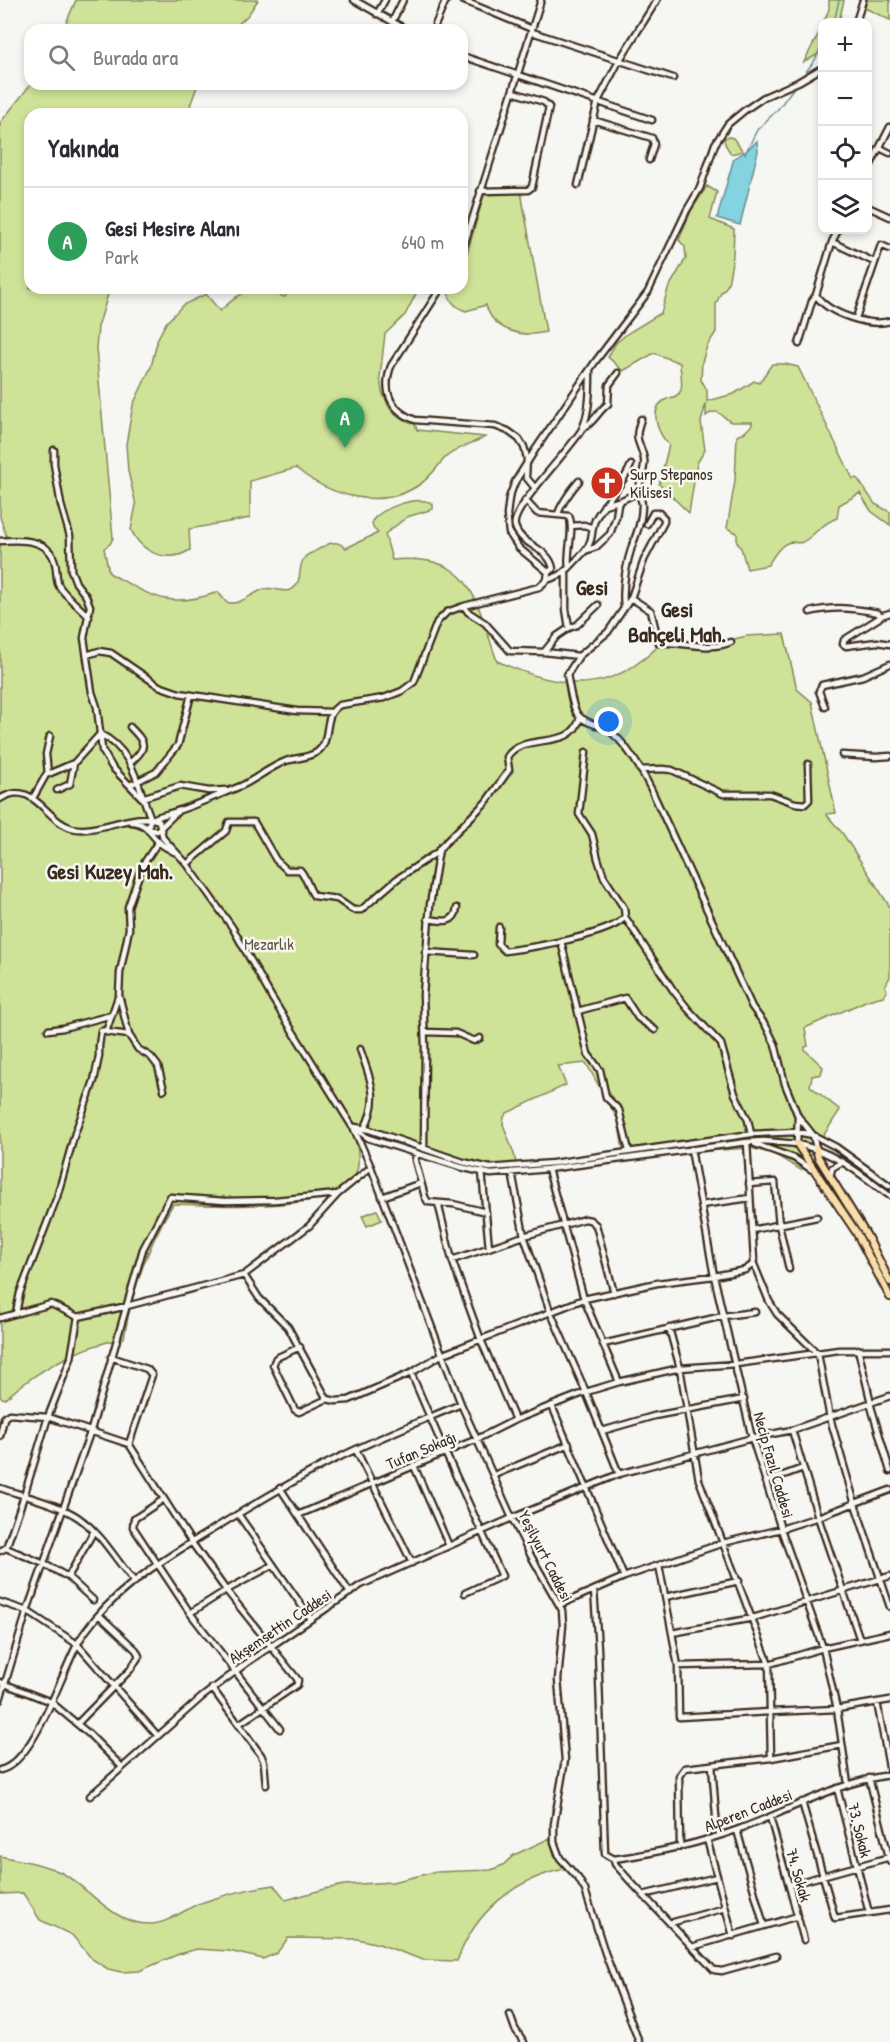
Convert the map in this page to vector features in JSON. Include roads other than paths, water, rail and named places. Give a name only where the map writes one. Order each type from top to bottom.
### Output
[{"type":"main road","points":[[796,1144],[856,1232],[890,1297]]},
{"type":"main road","points":[[816,1148],[818,1157],[867,1236],[890,1282]]},
{"type":"street","points":[[354,0],[396,24]]},
{"type":"street","points":[[377,14],[385,0]]},
{"type":"street","points":[[392,22],[403,0]]},
{"type":"street","points":[[436,24],[446,0]]},
{"type":"street","points":[[462,0],[532,31],[673,78]]},
{"type":"street","points":[[468,232],[542,0]]},
{"type":"street","points":[[578,185],[598,101],[619,61],[657,0]]},
{"type":"street","points":[[857,18],[863,0]]},
{"type":"street","points":[[468,58],[652,120]]},
{"type":"street","points":[[548,572],[519,548],[509,533],[507,515],[509,498],[515,482],[590,370],[648,292],[700,188],[715,144],[728,124],[764,97],[818,70]]},
{"type":"street","points":[[480,191],[528,190],[532,187],[549,107],[544,102],[513,92]]},
{"type":"street","points":[[593,120],[652,138],[654,144],[649,160]]},
{"type":"street","points":[[872,162],[890,127]]},
{"type":"street","points":[[880,148],[890,153]]},
{"type":"street","points":[[872,209],[890,217]]},
{"type":"street","points":[[799,344],[836,234]]},
{"type":"street","points":[[832,242],[874,262]]},
{"type":"street","points":[[856,318],[881,245],[890,249]]},
{"type":"street","points":[[437,294],[391,366],[387,377],[391,403],[405,416],[415,420],[504,428],[519,439],[524,447],[526,477],[535,488]]},
{"type":"street","points":[[816,296],[829,307],[856,318],[876,323],[890,321]]},
{"type":"street","points":[[548,572],[553,569],[551,560],[527,542],[514,525],[515,519],[525,500],[567,451],[583,428],[588,405],[590,370]]},
{"type":"street","points":[[583,428],[594,422],[600,410],[608,404],[609,385],[618,373]]},
{"type":"street","points":[[624,607],[622,596],[642,505],[639,492],[644,460],[637,441],[637,430],[641,419]]},
{"type":"street","points":[[54,450],[61,505],[70,536],[71,570],[76,583],[89,602],[89,617],[84,638],[104,755],[112,767],[142,798]]},
{"type":"street","points":[[87,655],[99,651],[111,653],[163,688],[179,693],[297,711],[332,711],[340,705],[384,698],[402,691],[414,682],[437,622],[447,612],[538,587],[568,569],[585,551],[604,505],[618,489],[631,465]]},
{"type":"street","points":[[558,514],[561,504],[579,481]]},
{"type":"street","points":[[604,505],[639,492]]},
{"type":"street","points":[[525,500],[537,513],[568,516],[571,522],[566,609],[569,628]]},
{"type":"street","points":[[585,551],[596,547],[610,534],[621,500]]},
{"type":"street","points":[[647,524],[654,513],[659,513],[664,518],[644,560],[631,598],[608,632],[579,656],[567,675],[575,707],[580,717],[610,731],[640,770],[651,789],[752,1007],[766,1026],[775,1044],[785,1084],[798,1116],[813,1135],[816,1148]]},
{"type":"street","points":[[571,526],[584,525],[593,528]]},
{"type":"street","points":[[0,541],[28,542],[43,545],[49,549],[54,559],[59,586],[89,617]]},
{"type":"street","points":[[547,580],[548,572]]},
{"type":"street","points":[[631,598],[651,610],[659,643],[720,647],[731,642]]},
{"type":"street","points":[[544,652],[557,636],[578,625],[598,605]]},
{"type":"street","points":[[464,606],[468,612],[485,623],[510,651],[579,656]]},
{"type":"street","points":[[810,612],[839,608],[878,613],[880,616]]},
{"type":"street","points":[[890,613],[880,616],[844,640],[843,644],[846,646],[877,642],[890,644]]},
{"type":"street","points":[[825,707],[819,691],[822,685],[863,676],[890,664]]},
{"type":"street","points":[[130,785],[156,772],[178,745],[191,695]]},
{"type":"street","points":[[179,855],[158,842],[149,829],[148,822],[162,814],[179,811],[255,780],[285,761],[317,752],[322,747],[332,711]]},
{"type":"street","points":[[424,1149],[425,952],[428,919],[442,845],[467,823],[500,784],[509,770],[507,757],[510,752],[530,743],[564,737],[575,728],[580,717]]},
{"type":"street","points":[[130,728],[142,740],[143,745],[140,754],[130,763]]},
{"type":"street","points":[[100,734],[118,746],[130,763],[152,819]]},
{"type":"street","points":[[33,798],[44,777],[74,763],[100,734]]},
{"type":"street","points":[[48,774],[46,754],[50,735]]},
{"type":"street","points":[[586,752],[579,814],[594,838],[604,877],[624,908],[624,917],[678,996],[721,1044],[735,1094],[748,1120],[751,1134]]},
{"type":"street","points":[[842,755],[890,756]]},
{"type":"street","points":[[57,790],[70,784],[74,763]]},
{"type":"street","points":[[640,770],[668,769],[723,794],[770,794],[795,803],[806,804],[810,800],[808,764]]},
{"type":"street","points":[[142,798],[180,786],[209,791],[237,787]]},
{"type":"street","points":[[0,799],[15,793],[25,794],[74,829],[127,822],[143,817],[159,821],[163,838],[179,855]]},
{"type":"street","points":[[127,822],[139,823],[155,831],[179,811]]},
{"type":"street","points":[[187,864],[226,831],[229,822],[254,822],[276,860],[287,870],[300,870],[314,896],[337,899],[353,910],[361,910],[397,879],[440,851]]},
{"type":"street","points":[[158,842],[142,866],[128,907],[129,929],[120,973],[119,995],[129,1035],[138,1049],[151,1057],[159,1066],[164,1090]]},
{"type":"street","name":"Yeşilyurt Caddesi","points":[[179,855],[232,927],[352,1126],[371,1167],[461,1404],[512,1518],[562,1610],[563,1625],[558,1680],[565,1760],[554,1824],[554,1842],[560,1858],[578,1878],[585,1890],[604,1953],[639,2042]]},
{"type":"street","points":[[428,919],[449,921],[455,917],[457,908]]},
{"type":"street","points":[[499,927],[498,944],[505,951],[561,941],[614,926],[624,917]]},
{"type":"street","points":[[561,941],[588,1054],[600,1070],[606,1097],[619,1110],[629,1151]]},
{"type":"street","points":[[425,952],[474,955]]},
{"type":"street","points":[[107,1030],[119,995]]},
{"type":"street","points":[[578,1011],[626,998],[638,1018],[655,1030]]},
{"type":"street","points":[[48,1030],[112,1015]]},
{"type":"street","points":[[107,1030],[106,1032],[129,1035]]},
{"type":"street","points":[[16,1314],[20,1293],[57,1197],[75,1133],[94,1081],[101,1031],[107,1030]]},
{"type":"street","points":[[425,1032],[456,1033],[474,1041],[480,1038]]},
{"type":"street","points":[[360,1048],[374,1097],[373,1110],[364,1129]]},
{"type":"street","points":[[796,1144],[798,1116]]},
{"type":"street","points":[[352,1126],[490,1168],[553,1163],[751,1134],[797,1132],[813,1135],[836,1147],[890,1186]]},
{"type":"street","points":[[352,1126],[368,1138],[491,1173],[548,1168],[747,1142],[796,1144],[816,1148],[846,1162],[890,1196]]},
{"type":"street","points":[[747,1142],[794,1158],[809,1167],[821,1179]]},
{"type":"street","points":[[747,1142],[753,1262],[769,1301],[777,1314],[818,1354],[830,1418],[855,1504],[890,1607]]},
{"type":"street","name":"Necip Fazıl Caddesi","points":[[691,1149],[714,1276],[752,1438],[823,1648],[837,1709],[848,1784]]},
{"type":"street","points":[[417,1153],[415,1160],[426,1200],[486,1212]]},
{"type":"street","points":[[831,1179],[830,1171],[834,1164],[846,1162]]},
{"type":"street","points":[[0,1318],[51,1304],[78,1317],[244,1275],[309,1226],[338,1194],[371,1167]]},
{"type":"street","points":[[548,1168],[584,1299],[619,1382]]},
{"type":"street","points":[[482,1172],[489,1248]]},
{"type":"street","points":[[512,1172],[524,1236],[550,1311],[619,1474]]},
{"type":"street","points":[[749,1184],[775,1182],[779,1225],[789,1269]]},
{"type":"street","points":[[382,1197],[421,1183]]},
{"type":"street","points":[[0,1700],[3,1682],[91,1430],[143,1249],[170,1197],[225,1201],[275,1200],[338,1194]]},
{"type":"street","points":[[701,1205],[750,1198]]},
{"type":"street","points":[[438,1203],[452,1260],[481,1340],[515,1420]]},
{"type":"street","points":[[752,1230],[817,1217]]},
{"type":"street","points":[[452,1260],[585,1219],[594,1222],[614,1293]]},
{"type":"street","points":[[300,1347],[276,1358],[274,1362],[274,1367],[296,1411],[327,1399],[349,1400],[411,1373],[441,1355],[584,1299],[657,1283],[745,1270],[753,1262]]},
{"type":"street","points":[[244,1275],[259,1298],[288,1327],[327,1399]]},
{"type":"street","points":[[603,1344],[723,1316],[755,1312]]},
{"type":"street","points":[[0,1551],[6,1548],[48,1417],[71,1358],[78,1317]]},
{"type":"street","points":[[669,1328],[680,1368],[699,1480],[769,1664],[771,1758]]},
{"type":"street","points":[[858,1349],[870,1403],[890,1471]]},
{"type":"street","name":"Tufan Sokağı","points":[[374,1483],[477,1439],[515,1420],[586,1392],[619,1382],[680,1368],[736,1364],[858,1349],[890,1350]]},
{"type":"street","points":[[111,1357],[147,1370],[152,1375],[129,1443]]},
{"type":"street","points":[[411,1373],[502,1576],[465,1593]]},
{"type":"street","name":"Akşemsettin Caddesi","points":[[90,1796],[213,1688],[361,1586],[512,1518],[619,1474],[752,1438],[792,1430],[890,1396]]},
{"type":"street","points":[[602,1431],[654,1416],[744,1400]]},
{"type":"street","points":[[0,1770],[8,1767],[24,1750],[39,1727],[77,1644],[99,1615],[120,1593],[157,1565],[280,1488],[356,1450],[461,1404]]},
{"type":"street","points":[[552,1406],[624,1577]]},
{"type":"street","points":[[0,1436],[5,1417],[9,1414],[48,1417],[129,1443],[192,1543],[226,1590],[297,1677],[298,1684],[239,1724]]},
{"type":"street","points":[[792,1430],[818,1517],[860,1640]]},
{"type":"street","points":[[494,1475],[569,1444]]},
{"type":"street","points":[[883,1446],[890,1444]]},
{"type":"street","name":"Tufan Sokağı","points":[[356,1450],[412,1563]]},
{"type":"street","points":[[414,1466],[449,1546]]},
{"type":"street","points":[[765,1482],[804,1468]]},
{"type":"street","points":[[298,1515],[374,1483]]},
{"type":"street","points":[[0,1488],[63,1509],[79,1518],[113,1552],[135,1582]]},
{"type":"street","points":[[280,1488],[350,1593]]},
{"type":"street","points":[[559,1605],[624,1577],[723,1543],[781,1529],[818,1517],[890,1490]]},
{"type":"street","points":[[164,1499],[134,1519],[133,1527],[190,1613],[280,1729]]},
{"type":"street","points":[[238,1514],[311,1619]]},
{"type":"street","points":[[68,1577],[94,1531]]},
{"type":"street","points":[[6,1548],[68,1577],[93,1600]]},
{"type":"street","points":[[190,1613],[226,1590],[273,1565]]},
{"type":"street","points":[[659,1565],[678,1666],[679,1717],[837,1709],[890,1700]]},
{"type":"street","points":[[672,1633],[753,1618],[890,1576]]},
{"type":"street","points":[[665,1597],[739,1581]]},
{"type":"street","points":[[594,1590],[604,1850],[607,1857],[614,1859],[643,1895],[712,1968],[720,1971],[776,1956]]},
{"type":"street","points":[[0,1602],[27,1611],[77,1644],[157,1736]]},
{"type":"street","points":[[77,1724],[139,1656],[136,1650],[99,1615]]},
{"type":"street","points":[[678,1666],[769,1664],[823,1648],[890,1633]]},
{"type":"street","points":[[3,1682],[51,1702],[122,1767]]},
{"type":"street","points":[[213,1688],[264,1762],[266,1785]]},
{"type":"street","points":[[877,1702],[890,1773]]},
{"type":"street","points":[[680,1847],[679,1776],[685,1768],[771,1758],[842,1745]]},
{"type":"street","points":[[712,1765],[717,1828],[720,1835]]},
{"type":"street","name":"Alperen Caddesi","points":[[614,1859],[662,1852],[737,1830],[837,1788],[890,1773]]},
{"type":"street","points":[[789,1885],[890,1859],[869,1778]]},
{"type":"street","name":"73. Sokak","points":[[837,1788],[869,1913]]},
{"type":"street","points":[[802,1802],[835,1918],[890,1910]]},
{"type":"street","name":"74. Sokak","points":[[770,1817],[804,1940]]},
{"type":"street","points":[[737,1830],[764,1926]]},
{"type":"street","points":[[706,1839],[733,1936]]},
{"type":"street","points":[[643,1895],[717,1877]]},
{"type":"street","points":[[670,1923],[725,1908]]},
{"type":"street","points":[[692,1947],[798,1916]]},
{"type":"street","points":[[510,2015],[515,2029],[524,2042]]},
{"type":"water","points":[[757,141],[758,151],[740,225],[717,218],[734,158]]},
{"type":"waterway","points":[[835,18],[839,0]]},
{"type":"waterway","points":[[802,77],[818,54]]},
{"type":"waterway","points":[[745,154],[757,130],[778,109],[795,86]]},
{"type":"place","name":"Gesi Mesire Alanı","points":[[345,448]]},
{"type":"place","name":"Surp Stepanos Kilisesi","points":[[607,483]]},
{"type":"district","name":"Gesi","points":[[592,587]]},
{"type":"district","name":"Gesi Bahçeli Mah.","points":[[677,622]]},
{"type":"district","name":"Gesi Kuzey Mah.","points":[[110,871]]},
{"type":"park label","name":"Mezarlık","points":[[269,944]]}]
